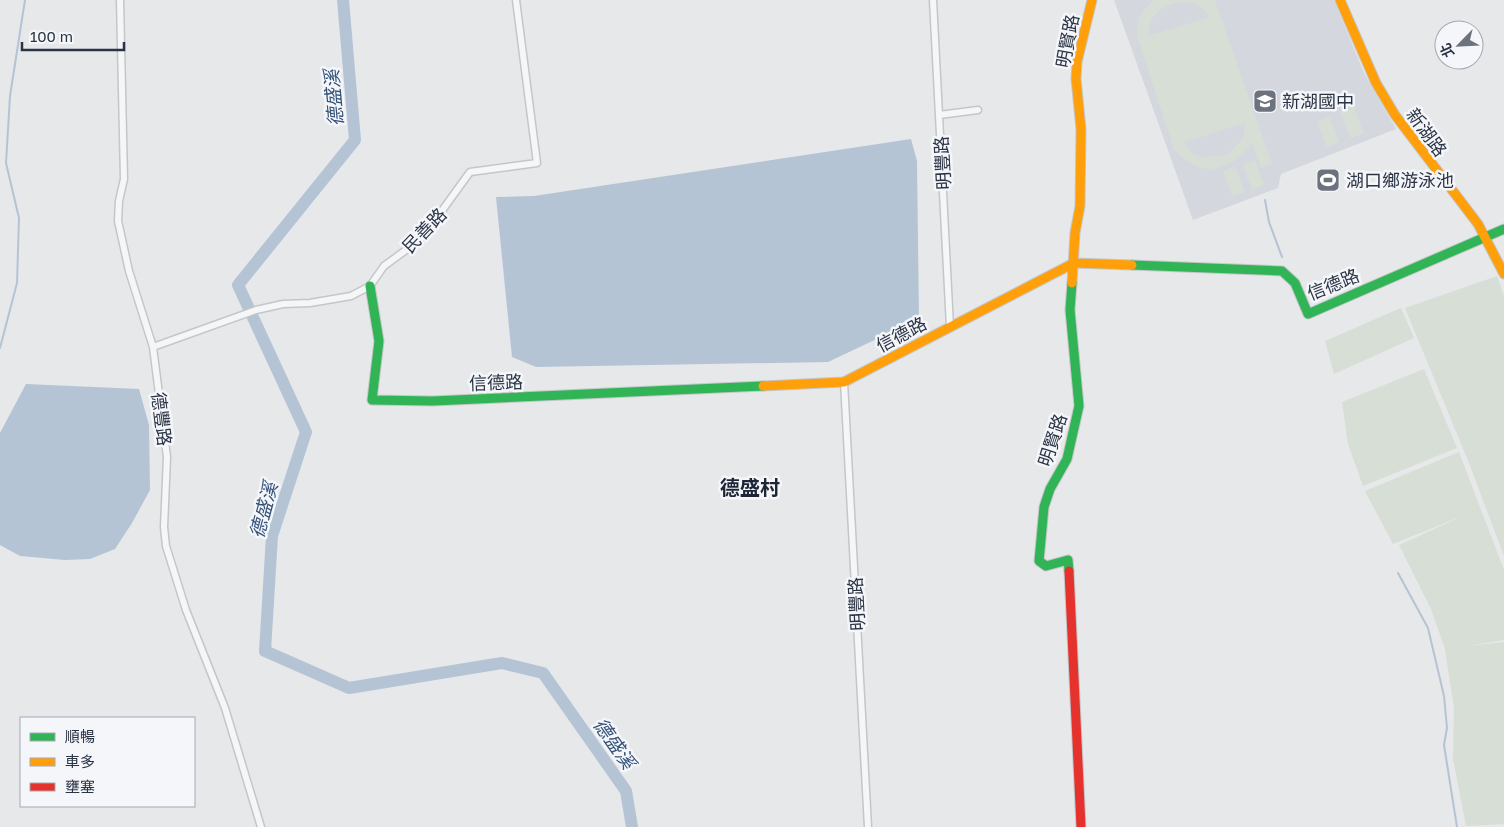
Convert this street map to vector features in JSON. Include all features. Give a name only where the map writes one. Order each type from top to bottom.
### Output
[{"type":"street","name":"德豐路","points":[[120,0],[124,179],[119,201],[118,221],[129,271],[153,347],[167,457],[164,527],[166,546],[195,636],[225,708],[261,827]]},
{"type":"street","name":"民善路","points":[[153,347],[256,310],[283,304],[310,303],[351,296],[370,286],[384,266],[417,242],[428,230],[470,172],[537,163],[516,0]]},
{"type":"street","name":"明豐路","points":[[933,0],[950,327]]},
{"type":"street","name":"明賢路","points":[[1081,827],[1068,560],[1046,566],[1039,561],[1044,508],[1050,489],[1067,459],[1080,406],[1070,310],[1080,206],[1081,146],[1076,79],[1077,62],[1092,0]]},
{"type":"street","name":"新湖路","points":[[1340,0],[1376,84],[1398,121],[1486,236],[1504,274]]},
{"type":"street","points":[[939,115],[978,110]]},
{"type":"street","name":"信德路","points":[[370,286],[379,341],[372,400],[453,400],[844,382],[1074,262],[1282,271],[1288,273],[1293,281],[1308,314],[1504,229]]},
{"type":"street","name":"明豐路","points":[[844,382],[868,827]]},
{"type":"shaded area","name":"新湖國中","points":[[1114,0],[1334,0],[1364,73],[1396,129],[1281,174],[1278,188],[1193,220]]},
{"type":"shaded area","points":[[1153,0],[1215,0],[1272,164],[1261,168],[1252,144],[1233,161],[1214,169],[1194,166],[1174,149],[1137,36],[1137,19]],"holes":[[[1181,2],[1198,5],[1210,17],[1148,36],[1151,22],[1157,13],[1168,6]],[[1245,123],[1244,137],[1227,155],[1202,157],[1191,153],[1184,142]]]},
{"type":"shaded area","points":[[1354,107],[1364,133],[1350,138],[1340,112]]},
{"type":"shaded area","points":[[1330,117],[1339,142],[1326,147],[1317,121]]},
{"type":"shaded area","points":[[1255,160],[1264,185],[1252,190],[1243,165]]},
{"type":"shaded area","points":[[1235,166],[1245,192],[1232,196],[1223,171]]},
{"type":"shaded area","points":[[1497,276],[1504,296],[1504,556],[1469,463],[1405,308]]},
{"type":"shaded area","points":[[1401,308],[1414,338],[1334,374],[1325,341]]},
{"type":"shaded area","points":[[1424,369],[1457,448],[1363,486],[1348,444],[1342,402]]},
{"type":"shaded area","points":[[1459,452],[1504,570],[1504,640],[1467,646],[1504,642],[1504,824],[1466,826],[1453,759],[1454,708],[1445,649],[1431,609],[1399,545],[1465,515],[1393,544],[1365,491]]},
{"type":"water","points":[[911,139],[917,161],[919,319],[828,362],[536,367],[512,357],[496,197],[534,196]]},
{"type":"water","points":[[26,384],[139,389],[149,425],[150,490],[115,549],[90,559],[65,560],[20,556],[0,545],[0,433]]},
{"type":"waterway","points":[[0,348],[17,283],[19,218],[6,163],[10,96],[25,0]]},
{"type":"waterway","name":"德盛溪","points":[[343,0],[355,140],[238,285],[306,432],[272,536],[265,651],[349,688],[502,663],[543,673],[626,791],[632,827]]},
{"type":"waterway","points":[[1265,200],[1269,222],[1282,257]]},
{"type":"waterway","points":[[1398,573],[1428,628],[1444,696],[1447,728],[1444,745],[1457,827]]},
{"type":"traffic: fast","points":[[1132,265],[1282,271],[1295,283],[1308,314],[1504,229]]},
{"type":"traffic: fast","points":[[1069,571],[1068,560],[1046,566],[1039,561],[1044,507],[1050,489],[1067,459],[1079,406],[1070,310],[1072,283]]},
{"type":"traffic: fast","points":[[370,286],[379,341],[372,400],[433,401],[763,386]]},
{"type":"traffic: slow","points":[[1072,283],[1075,233],[1080,206],[1081,129],[1076,79],[1077,62],[1092,0]]},
{"type":"traffic: slow","points":[[1340,0],[1376,83],[1395,115],[1478,224],[1504,274]]},
{"type":"traffic: slow","points":[[763,386],[844,382],[1074,263],[1132,265]]},
{"type":"traffic: jam","points":[[1069,571],[1081,827]]},
{"type":"place","name":"新湖國中","points":[[1265,101]]},
{"type":"place","name":"湖口鄉游泳池","points":[[1328,180]]},
{"type":"district","name":"德盛村","points":[[750,487]]}]
